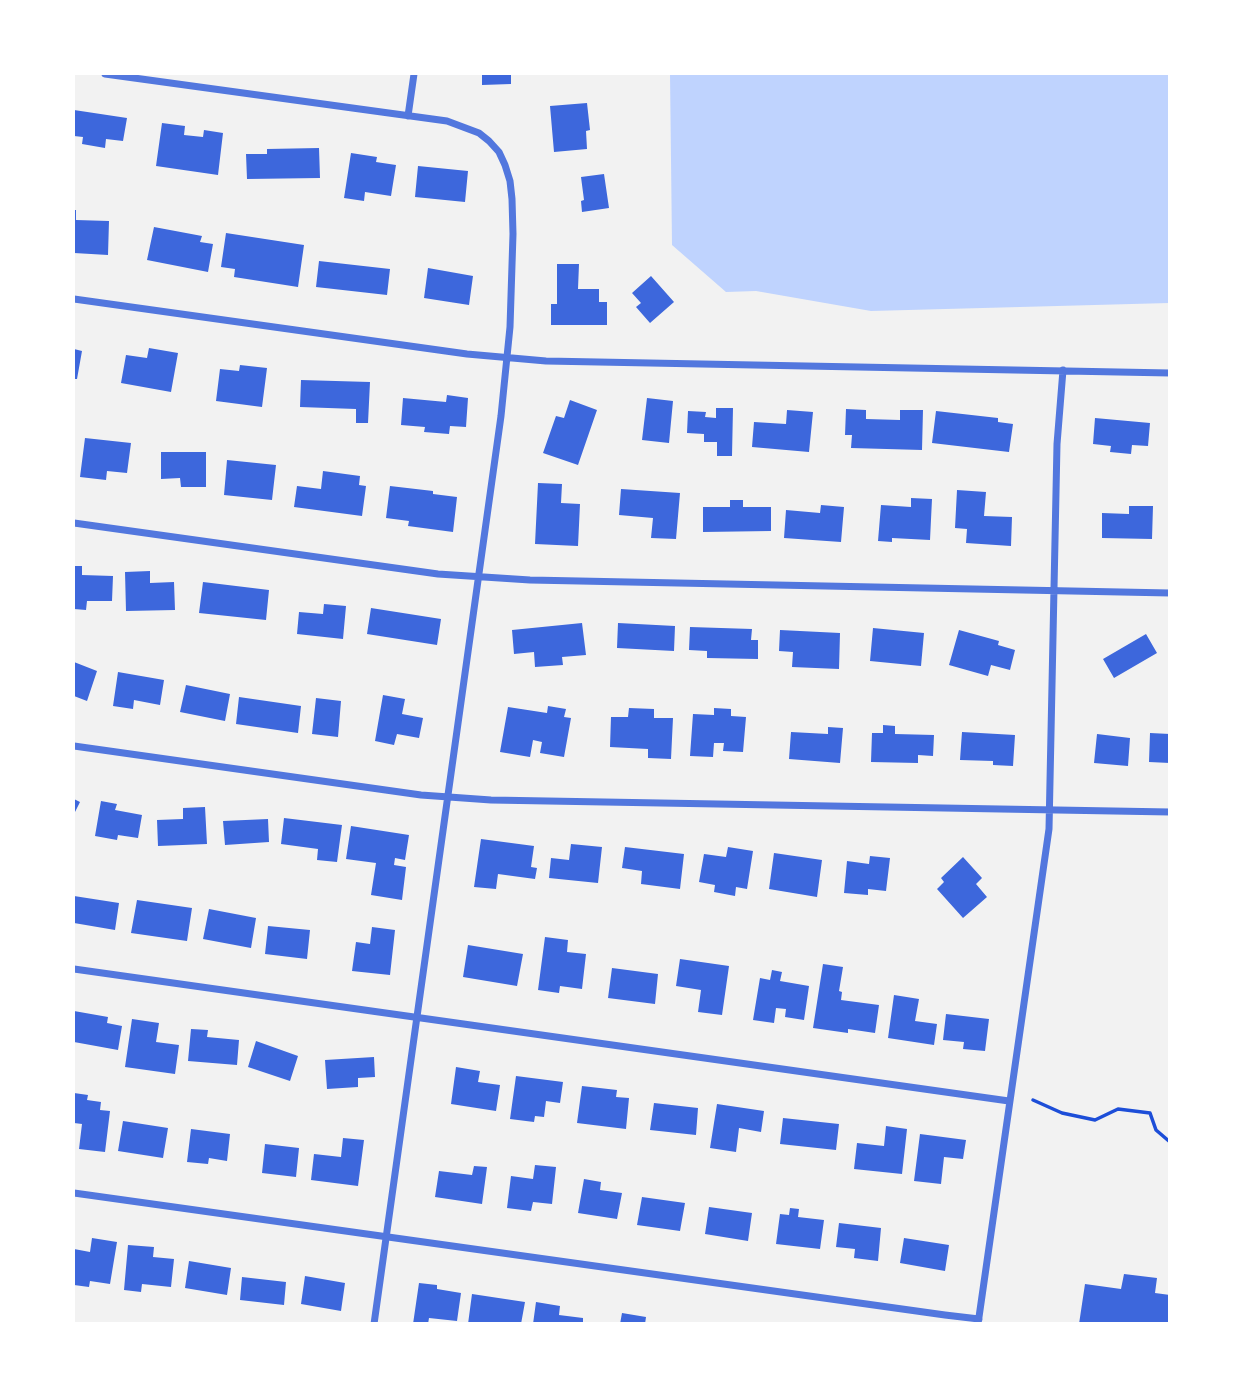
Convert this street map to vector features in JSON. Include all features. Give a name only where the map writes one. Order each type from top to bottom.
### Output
[{"type":"street","points":[[105,74],[447,121],[479,133],[494,147],[505,165],[512,199],[513,234],[510,327],[501,416],[374,1324]]},
{"type":"street","points":[[408,116],[414,74]]},
{"type":"street","points":[[74,299],[467,354],[546,361],[1170,373]]},
{"type":"street","points":[[74,1193],[979,1321],[1049,829],[1057,444],[1063,370]]},
{"type":"street","points":[[74,523],[438,574],[480,577],[558,581],[1170,593]]},
{"type":"street","points":[[74,746],[408,793],[491,800],[1170,812]]},
{"type":"street","points":[[74,969],[1009,1101]]},
{"type":"path","points":[[1033,1100],[1062,1113],[1095,1121],[1118,1109],[1150,1113],[1156,1130],[1170,1142]]},
{"type":"water","points":[[670,74],[1169,74],[1169,303],[871,311],[756,291],[726,292],[672,245]]},
{"type":"building","points":[[482,74],[511,74],[511,84],[482,85]]},
{"type":"building","points":[[587,103],[590,130],[586,131],[587,149],[554,152],[550,106]]},
{"type":"building","points":[[74,110],[127,118],[123,141],[106,139],[105,148],[82,144],[83,137],[74,136]]},
{"type":"building","points":[[162,123],[185,126],[184,135],[203,137],[204,130],[223,133],[218,175],[156,166]]},
{"type":"building","points":[[319,148],[320,178],[247,179],[246,154],[267,154],[267,149]]},
{"type":"building","points":[[351,153],[377,157],[376,162],[396,165],[391,196],[365,192],[364,201],[344,198]]},
{"type":"building","points":[[418,166],[468,171],[465,202],[415,197]]},
{"type":"building","points":[[604,174],[609,208],[582,212],[581,201],[584,200],[581,177]]},
{"type":"building","points":[[74,210],[76,220],[109,221],[108,255],[74,253]]},
{"type":"building","points":[[154,227],[202,236],[200,242],[213,244],[208,272],[147,260]]},
{"type":"building","points":[[226,233],[304,245],[298,287],[234,277],[235,269],[221,267]]},
{"type":"building","points":[[319,261],[390,269],[387,295],[316,287]]},
{"type":"building","points":[[557,264],[579,264],[578,289],[599,289],[599,302],[607,302],[607,325],[551,325],[551,304],[557,304]]},
{"type":"building","points":[[428,268],[473,276],[469,305],[424,298]]},
{"type":"building","points":[[651,276],[674,302],[650,323],[636,307],[641,303],[632,293]]},
{"type":"building","points":[[149,348],[178,353],[171,392],[121,383],[126,355],[147,358]]},
{"type":"building","points":[[74,349],[82,351],[77,379],[74,379]]},
{"type":"building","points":[[240,365],[267,368],[262,407],[216,401],[220,369],[239,371]]},
{"type":"building","points":[[301,380],[370,382],[368,423],[356,423],[356,409],[300,407]]},
{"type":"building","points":[[447,395],[468,398],[466,427],[450,426],[449,434],[424,432],[425,427],[401,425],[403,398],[446,402]]},
{"type":"building","points":[[647,398],[673,401],[669,443],[642,440]]},
{"type":"building","points":[[570,400],[597,410],[578,465],[543,453],[556,416],[564,418]]},
{"type":"building","points":[[716,408],[733,408],[732,456],[717,456],[717,442],[704,442],[704,434],[687,433],[688,411],[706,412],[705,417],[716,418]]},
{"type":"building","points":[[846,409],[866,410],[866,419],[900,420],[900,410],[923,410],[922,450],[851,448],[852,435],[845,435]]},
{"type":"building","points":[[787,410],[813,412],[809,452],[752,447],[754,422],[786,424]]},
{"type":"building","points":[[936,411],[998,418],[998,422],[1013,424],[1009,452],[932,443]]},
{"type":"building","points":[[1095,418],[1150,423],[1148,446],[1132,445],[1131,454],[1110,452],[1111,446],[1093,444]]},
{"type":"building","points":[[85,438],[131,443],[127,473],[107,471],[106,480],[80,477]]},
{"type":"building","points":[[161,452],[206,452],[206,487],[181,487],[180,478],[161,479]]},
{"type":"building","points":[[227,460],[276,465],[272,500],[224,495]]},
{"type":"building","points":[[323,471],[360,476],[359,485],[366,486],[362,516],[294,507],[297,486],[321,489]]},
{"type":"building","points":[[538,483],[562,484],[561,503],[580,504],[578,546],[535,544]]},
{"type":"building","points":[[390,486],[457,497],[453,532],[408,526],[409,521],[386,518]]},
{"type":"building","points":[[621,489],[680,493],[676,539],[651,538],[653,518],[619,515]]},
{"type":"building","points":[[957,490],[986,492],[984,516],[1012,517],[1011,546],[966,543],[967,529],[955,528]]},
{"type":"building","points":[[911,498],[932,499],[930,540],[892,538],[892,542],[878,541],[881,505],[911,507]]},
{"type":"building","points":[[730,500],[743,500],[743,507],[771,507],[771,531],[703,532],[703,507],[730,507]]},
{"type":"building","points":[[821,505],[844,507],[841,542],[784,538],[786,510],[820,513]]},
{"type":"building","points":[[1129,506],[1153,506],[1152,539],[1102,538],[1102,513],[1129,514]]},
{"type":"building","points":[[74,566],[82,566],[82,575],[113,576],[112,601],[87,601],[86,610],[74,609]]},
{"type":"building","points":[[150,571],[150,583],[174,582],[175,610],[126,611],[125,572]]},
{"type":"building","points":[[203,582],[269,590],[266,620],[199,613]]},
{"type":"building","points":[[324,604],[346,606],[343,639],[297,634],[299,612],[323,614]]},
{"type":"building","points":[[371,608],[441,619],[437,645],[367,634]]},
{"type":"building","points":[[582,623],[586,655],[562,657],[563,665],[535,667],[534,652],[514,654],[512,630]]},
{"type":"building","points":[[618,623],[675,626],[674,651],[617,648]]},
{"type":"building","points":[[690,627],[752,629],[751,640],[758,640],[758,659],[707,658],[707,651],[689,650]]},
{"type":"building","points":[[873,628],[924,633],[921,666],[870,661]]},
{"type":"building","points":[[780,630],[840,633],[839,669],[792,667],[793,652],[779,651]]},
{"type":"building","points":[[959,630],[999,641],[998,645],[1015,650],[1010,670],[991,665],[988,676],[949,665]]},
{"type":"building","points":[[1146,634],[1157,653],[1114,678],[1103,659]]},
{"type":"building","points":[[74,662],[97,671],[87,701],[74,696]]},
{"type":"building","points":[[118,672],[164,680],[160,705],[134,700],[133,709],[113,706]]},
{"type":"building","points":[[186,685],[230,694],[225,721],[180,712]]},
{"type":"building","points":[[383,695],[405,699],[402,714],[423,718],[419,738],[397,734],[394,745],[375,741]]},
{"type":"building","points":[[239,697],[301,706],[298,733],[236,724]]},
{"type":"building","points":[[316,698],[341,701],[338,737],[312,734]]},
{"type":"building","points":[[548,706],[566,709],[564,717],[571,718],[564,757],[540,753],[542,742],[533,740],[530,757],[500,752],[508,707],[547,713]]},
{"type":"building","points":[[629,708],[654,709],[654,718],[673,718],[671,759],[648,758],[648,749],[610,747],[611,717],[628,717]]},
{"type":"building","points":[[714,708],[731,709],[731,716],[746,717],[743,752],[723,751],[724,743],[714,743],[713,757],[690,756],[693,714],[714,715]]},
{"type":"building","points":[[883,725],[895,726],[895,734],[934,735],[933,756],[918,755],[918,763],[871,762],[872,733],[883,733]]},
{"type":"building","points":[[828,727],[843,728],[840,763],[789,759],[791,732],[828,734]]},
{"type":"building","points":[[962,732],[1015,735],[1013,766],[993,765],[993,761],[960,760]]},
{"type":"building","points":[[1150,733],[1170,734],[1170,763],[1149,762]]},
{"type":"building","points":[[1097,734],[1130,738],[1128,766],[1094,763]]},
{"type":"building","points":[[74,799],[80,802],[74,814]]},
{"type":"building","points":[[101,801],[117,804],[115,810],[142,815],[138,838],[118,835],[117,840],[95,836]]},
{"type":"building","points":[[205,807],[207,844],[158,846],[157,820],[183,819],[183,808]]},
{"type":"building","points":[[284,818],[342,825],[337,862],[317,860],[318,849],[281,844]]},
{"type":"building","points":[[268,819],[269,842],[225,845],[223,821]]},
{"type":"building","points":[[351,826],[409,835],[405,860],[395,858],[394,865],[406,867],[402,900],[371,895],[376,863],[346,859]]},
{"type":"building","points":[[481,839],[534,846],[531,867],[537,868],[535,879],[498,874],[496,889],[474,887]]},
{"type":"building","points":[[571,844],[602,847],[598,883],[549,878],[551,858],[569,860]]},
{"type":"building","points":[[625,847],[684,854],[680,889],[641,884],[642,871],[622,868]]},
{"type":"building","points":[[728,847],[753,851],[747,889],[736,887],[735,896],[714,892],[715,885],[699,882],[704,854],[726,857]]},
{"type":"building","points":[[774,853],[822,860],[817,897],[769,889]]},
{"type":"building","points":[[870,856],[890,858],[886,891],[868,889],[868,895],[844,893],[847,861],[869,864]]},
{"type":"building","points":[[963,857],[982,878],[976,884],[987,897],[963,918],[937,889],[944,882],[941,878]]},
{"type":"building","points":[[74,896],[119,903],[115,930],[74,923]]},
{"type":"building","points":[[137,900],[192,908],[187,941],[131,933]]},
{"type":"building","points":[[209,909],[256,918],[251,948],[203,939]]},
{"type":"building","points":[[268,926],[310,930],[307,959],[265,954]]},
{"type":"building","points":[[372,927],[395,930],[390,975],[352,971],[356,942],[370,944]]},
{"type":"building","points":[[545,937],[568,940],[567,952],[586,954],[582,989],[560,986],[559,993],[538,990]]},
{"type":"building","points":[[468,945],[523,954],[517,986],[463,977]]},
{"type":"building","points":[[680,959],[729,966],[722,1015],[698,1012],[701,990],[676,986]]},
{"type":"building","points":[[823,964],[843,967],[839,991],[842,992],[841,1000],[879,1005],[875,1033],[848,1029],[848,1033],[813,1028]]},
{"type":"building","points":[[612,968],[658,974],[655,1004],[608,998]]},
{"type":"building","points":[[772,970],[782,972],[780,981],[809,986],[804,1020],[785,1017],[786,1009],[776,1008],[774,1023],[753,1020],[760,978],[770,980]]},
{"type":"building","points":[[894,995],[919,999],[915,1021],[937,1024],[934,1045],[888,1038]]},
{"type":"building","points":[[74,1011],[108,1017],[107,1023],[122,1026],[118,1050],[74,1042]]},
{"type":"building","points":[[946,1014],[989,1019],[985,1051],[963,1049],[964,1042],[943,1040]]},
{"type":"building","points":[[132,1019],[159,1023],[156,1042],[179,1045],[175,1074],[125,1067]]},
{"type":"building","points":[[191,1029],[208,1030],[207,1037],[239,1040],[237,1065],[188,1061]]},
{"type":"building","points":[[256,1041],[298,1056],[290,1081],[248,1067]]},
{"type":"building","points":[[374,1057],[375,1077],[358,1078],[358,1087],[327,1089],[325,1060]]},
{"type":"building","points":[[456,1067],[480,1071],[478,1082],[500,1085],[496,1111],[451,1104]]},
{"type":"building","points":[[516,1076],[563,1082],[560,1103],[546,1101],[544,1117],[535,1116],[534,1122],[510,1119]]},
{"type":"building","points":[[582,1086],[617,1090],[616,1097],[629,1098],[626,1129],[577,1123]]},
{"type":"building","points":[[74,1093],[88,1095],[87,1100],[101,1102],[100,1110],[110,1111],[105,1152],[79,1149],[82,1124],[74,1123]]},
{"type":"building","points":[[654,1103],[698,1108],[696,1135],[650,1130]]},
{"type":"building","points":[[717,1104],[764,1111],[761,1132],[739,1128],[736,1152],[710,1148]]},
{"type":"building","points":[[783,1118],[839,1124],[836,1150],[780,1144]]},
{"type":"building","points":[[123,1121],[168,1128],[163,1158],[118,1151]]},
{"type":"building","points":[[886,1126],[907,1129],[902,1174],[854,1169],[857,1143],[884,1146]]},
{"type":"building","points":[[191,1129],[230,1134],[227,1161],[209,1158],[208,1164],[187,1162]]},
{"type":"building","points":[[920,1134],[966,1140],[963,1159],[944,1157],[941,1184],[914,1181]]},
{"type":"building","points":[[343,1138],[364,1140],[358,1186],[311,1180],[314,1154],[341,1157]]},
{"type":"building","points":[[265,1144],[299,1148],[296,1177],[262,1173]]},
{"type":"building","points":[[535,1165],[556,1167],[552,1204],[533,1202],[531,1211],[507,1208],[511,1176],[533,1179]]},
{"type":"building","points":[[474,1166],[487,1167],[482,1204],[435,1197],[439,1171],[472,1175]]},
{"type":"building","points":[[584,1179],[601,1182],[600,1190],[622,1193],[617,1219],[578,1213]]},
{"type":"building","points":[[642,1197],[685,1203],[680,1231],[637,1225]]},
{"type":"building","points":[[709,1207],[752,1213],[748,1241],[705,1234]]},
{"type":"building","points":[[790,1208],[799,1209],[798,1217],[824,1220],[820,1249],[776,1244],[780,1214],[789,1215]]},
{"type":"building","points":[[839,1223],[881,1228],[878,1261],[854,1258],[855,1249],[836,1247]]},
{"type":"building","points":[[92,1238],[117,1242],[110,1284],[90,1281],[89,1287],[74,1285],[74,1249],[90,1252]]},
{"type":"building","points":[[904,1238],[949,1245],[945,1271],[900,1263]]},
{"type":"building","points":[[128,1245],[154,1247],[153,1257],[174,1259],[171,1287],[142,1284],[141,1292],[124,1290]]},
{"type":"building","points":[[189,1261],[231,1268],[227,1295],[185,1288]]},
{"type":"building","points":[[1124,1274],[1157,1278],[1155,1293],[1170,1295],[1170,1324],[1079,1324],[1085,1284],[1121,1289]]},
{"type":"building","points":[[305,1276],[345,1283],[341,1311],[301,1304]]},
{"type":"building","points":[[242,1277],[286,1282],[284,1305],[240,1300]]},
{"type":"building","points":[[419,1283],[437,1285],[437,1289],[461,1293],[457,1321],[429,1318],[428,1324],[413,1324]]},
{"type":"building","points":[[472,1294],[525,1302],[521,1324],[468,1324]]},
{"type":"building","points":[[536,1302],[560,1306],[559,1315],[583,1318],[583,1324],[533,1324]]},
{"type":"building","points":[[622,1313],[646,1317],[645,1324],[620,1324]]}]
